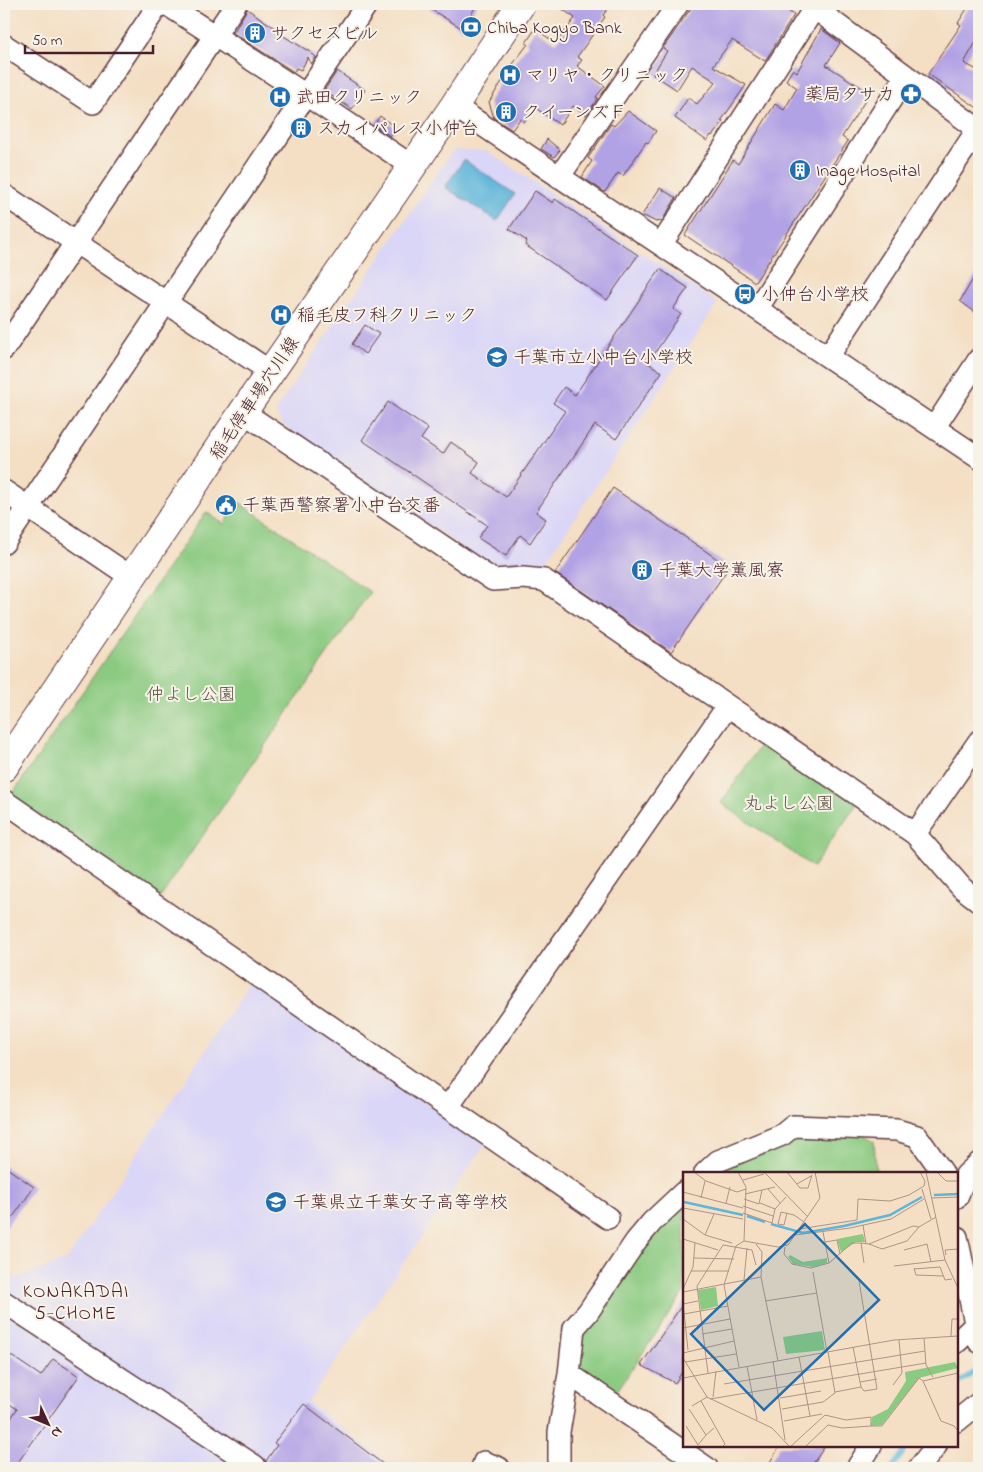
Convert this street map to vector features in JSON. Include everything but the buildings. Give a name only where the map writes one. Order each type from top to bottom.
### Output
[{"type":"main road","name":"稲毛停車場穴川線","points":[[4,767],[243,412],[454,106],[521,4]]},
{"type":"street","points":[[4,45],[93,103],[159,4]]},
{"type":"street","points":[[166,4],[306,94],[412,166]]},
{"type":"street","points":[[4,349],[236,4]]},
{"type":"street","points":[[4,543],[367,4]]},
{"type":"street","points":[[560,176],[678,4]]},
{"type":"street","points":[[661,245],[813,5],[979,129],[828,357]]},
{"type":"street","points":[[757,309],[906,76]]},
{"type":"street","points":[[454,106],[979,458]]},
{"type":"street","points":[[4,195],[271,372]]},
{"type":"street","points":[[934,428],[978,362]]},
{"type":"street","points":[[243,412],[493,580],[523,578],[544,580],[915,834],[962,888],[979,901]]},
{"type":"street","points":[[4,491],[131,577]]},
{"type":"street","points":[[448,1107],[727,707]]},
{"type":"street","points":[[915,834],[979,741]]},
{"type":"street","points":[[4,801],[608,1218]]},
{"type":"street","points":[[706,1172],[718,1161],[782,1135],[793,1126],[897,1130],[917,1136],[943,1172]]},
{"type":"street","points":[[958,1190],[966,1175],[979,1163]]},
{"type":"street","points":[[559,1468],[559,1432],[569,1374],[574,1328],[588,1312],[636,1240],[683,1193]]},
{"type":"street","points":[[958,1242],[978,1333],[958,1342]]},
{"type":"street","points":[[4,1302],[255,1466]]},
{"type":"street","points":[[569,1374],[708,1468]]},
{"type":"street","points":[[958,1421],[979,1404]]},
{"type":"street","points":[[857,1468],[870,1447]]},
{"type":"street","points":[[919,1468],[935,1447]]},
{"type":"street","points":[[482,1468],[484,1462],[498,1468]]},
{"type":"shaded area","name":"千葉市立小中台小学校","points":[[453,150],[487,151],[718,303],[543,566],[525,560],[508,567],[486,564],[282,424],[275,411]]},
{"type":"shaded area","name":"千葉県立千葉女子高等学校","points":[[251,981],[486,1143],[308,1402],[395,1468],[4,1468],[4,1282],[67,1260]]},
{"type":"green space","name":"仲よし公園","points":[[239,502],[370,592],[160,898],[11,796],[206,512],[224,524]]},
{"type":"green space","name":"丸よし公園","points":[[764,740],[857,804],[813,867],[721,803]]},
{"type":"green space","points":[[862,1133],[874,1141],[876,1170],[864,1172],[715,1172],[792,1134]]},
{"type":"green space","points":[[683,1203],[683,1293],[615,1394],[579,1367],[583,1331],[643,1242]]},
{"type":"water","points":[[464,160],[515,194],[497,221],[445,187]]},
{"type":"waterway","points":[[958,1383],[979,1369]]},
{"type":"waterway","points":[[892,1468],[907,1447]]},
{"type":"place","name":"Chiba Kogyo Bank","points":[[471,27]]},
{"type":"place","name":"サクセスビル","points":[[255,33]]},
{"type":"place","name":"マリヤ・クリニック","points":[[510,75]]},
{"type":"place","name":"薬局タサカ","points":[[911,94]]},
{"type":"place","name":"武田クリニック","points":[[280,97]]},
{"type":"place","name":"クイーンズＦ","points":[[506,112]]},
{"type":"place","name":"スカイパレス小仲台","points":[[301,128]]},
{"type":"place","name":"Inage Hospital","points":[[800,170]]},
{"type":"place","name":"小仲台小学校","points":[[745,294]]},
{"type":"place","name":"稲毛皮フ科クリニック","points":[[281,315]]},
{"type":"place","name":"千葉市立小中台小学校","points":[[497,357]]},
{"type":"place","name":"千葉西警察署小中台交番","points":[[226,505]]},
{"type":"place","name":"千葉大学薫風寮","points":[[642,570]]},
{"type":"place","name":"千葉県立千葉女子高等学校","points":[[276,1202]]},
{"type":"district","name":"KONAKADAI 5-CHOME","points":[[76,1301]]}]
